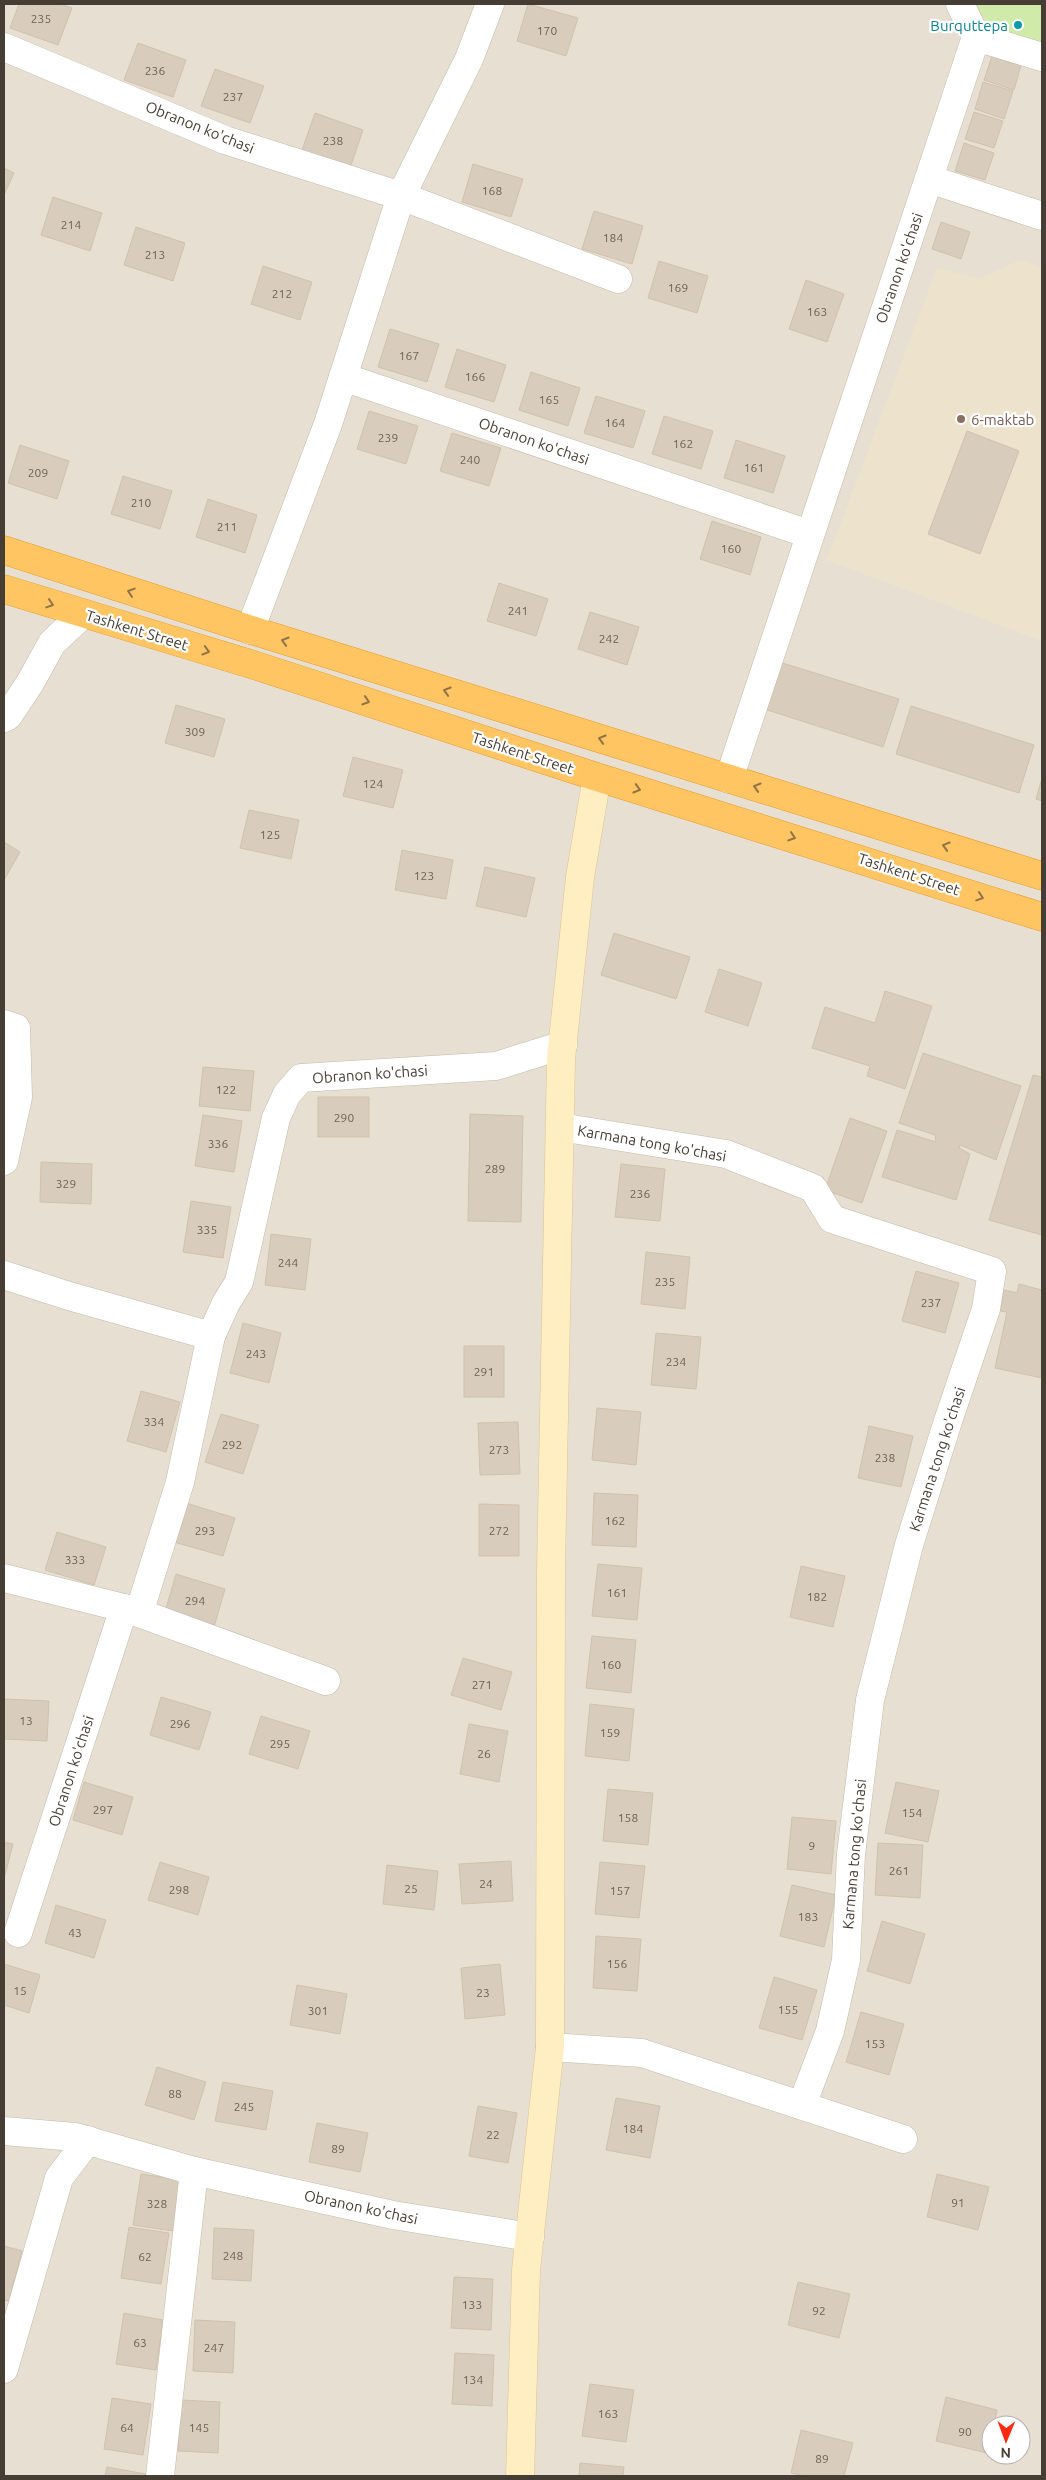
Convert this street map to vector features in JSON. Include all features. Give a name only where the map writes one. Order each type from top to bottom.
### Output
[{"type":"highway","points":[[4,550],[250,630],[1042,876]]},
{"type":"highway","name":"Tashkent Street","points":[[4,589],[257,666],[597,777],[1042,917]]},
{"type":"street","points":[[250,630],[328,424],[401,196],[469,59],[490,4]]},
{"type":"street","points":[[960,4],[976,37],[1042,58]]},
{"type":"street","name":"Obranon ko'chasi","points":[[729,779],[976,37]]},
{"type":"street","name":"Obranon ko'chasi","points":[[4,47],[225,140],[401,196],[618,279]]},
{"type":"street","points":[[929,179],[1042,216]]},
{"type":"street","name":"Obranon ko'chasi","points":[[343,377],[809,534]]},
{"type":"street","points":[[4,718],[8,716],[30,683],[52,643],[83,614]]},
{"type":"street","points":[[520,2476],[526,2270],[550,2047],[551,1569],[563,1045],[580,877],[597,777]]},
{"type":"street","points":[[4,1024],[16,1028],[18,1097],[4,1161]]},
{"type":"street","name":"Obranon ko'chasi","points":[[18,1933],[131,1611],[180,1482],[212,1336],[226,1303],[239,1282],[276,1118],[287,1094],[301,1078],[496,1066],[563,1045]]},
{"type":"street","name":"Karmana tong ko'chasi","points":[[560,1127],[726,1154],[813,1188],[832,1219],[992,1271],[986,1309],[948,1421],[909,1546],[870,1700],[851,1854],[846,1960],[830,2031],[802,2105]]},
{"type":"street","points":[[4,1275],[69,1296],[212,1336]]},
{"type":"street","points":[[4,1578],[131,1611],[326,1682]]},
{"type":"street","points":[[550,2047],[642,2053],[903,2139]]},
{"type":"street","name":"Obranon ko'chasi","points":[[4,2131],[75,2137],[194,2171],[393,2215],[530,2237]]},
{"type":"street","points":[[4,2369],[59,2178],[88,2140]]},
{"type":"street","points":[[160,2476],[194,2171]]},
{"type":"shaded area","points":[[4,4],[1042,4],[1042,2476],[4,2476]]},
{"type":"shaded area","name":"6-maktab","points":[[1020,260],[1042,267],[1042,641],[827,560],[937,268],[980,279]]},
{"type":"green space","name":"Burquttepa","points":[[973,4],[1042,4],[1042,51],[994,27],[978,12]]},
{"type":"building","points":[[19,4],[60,4],[72,8],[58,45],[10,28]]},
{"type":"building","points":[[528,4],[578,18],[566,56],[517,41]]},
{"type":"building","points":[[138,43],[186,60],[173,97],[124,80]]},
{"type":"building","points":[[993,53],[1022,62],[1014,90],[984,80]]},
{"type":"building","points":[[215,69],[264,86],[250,123],[201,106]]},
{"type":"building","points":[[983,82],[1013,91],[1004,119],[975,109]]},
{"type":"building","points":[[974,112],[1003,121],[994,148],[965,139]]},
{"type":"building","points":[[315,113],[363,130],[350,168],[302,150]]},
{"type":"building","points":[[964,143],[994,153],[985,180],[955,171]]},
{"type":"building","points":[[473,164],[523,179],[511,217],[462,202]]},
{"type":"building","points":[[4,168],[14,173],[4,195]]},
{"type":"building","points":[[53,197],[102,213],[90,251],[41,235]]},
{"type":"building","points":[[594,211],[643,226],[632,264],[582,249]]},
{"type":"building","points":[[941,222],[970,232],[961,259],[932,249]]},
{"type":"building","points":[[136,227],[185,243],[173,281],[124,265]]},
{"type":"building","points":[[659,261],[708,276],[697,313],[648,298]]},
{"type":"building","points":[[263,266],[312,282],[300,320],[251,304]]},
{"type":"building","points":[[806,280],[844,294],[827,342],[789,329]]},
{"type":"building","points":[[390,329],[439,344],[427,382],[378,367]]},
{"type":"building","points":[[457,349],[506,365],[494,402],[445,387]]},
{"type":"building","points":[[531,372],[580,388],[568,426],[519,410]]},
{"type":"building","points":[[596,396],[645,411],[633,448],[584,433]]},
{"type":"building","points":[[369,411],[418,426],[406,464],[357,449]]},
{"type":"building","points":[[664,416],[713,431],[701,469],[652,454]]},
{"type":"building","points":[[967,431],[1019,451],[980,554],[928,534]]},
{"type":"building","points":[[452,433],[501,448],[489,486],[440,471]]},
{"type":"building","points":[[736,440],[785,456],[773,493],[724,478]]},
{"type":"building","points":[[20,445],[69,461],[57,499],[8,483]]},
{"type":"building","points":[[123,476],[172,491],[160,529],[111,514]]},
{"type":"building","points":[[208,499],[257,515],[245,553],[196,537]]},
{"type":"building","points":[[712,521],[761,537],[750,575],[700,559]]},
{"type":"building","points":[[499,583],[548,599],[536,636],[487,621]]},
{"type":"building","points":[[590,612],[639,627],[627,665],[578,649]]},
{"type":"building","points":[[776,661],[899,699],[883,747],[761,708]]},
{"type":"building","points":[[176,705],[225,719],[214,757],[165,743]]},
{"type":"building","points":[[911,706],[1034,745],[1019,793],[896,754]]},
{"type":"building","points":[[353,757],[403,770],[393,808],[343,796]]},
{"type":"building","points":[[1042,778],[1042,801],[1036,799]]},
{"type":"building","points":[[249,810],[299,820],[291,859],[240,848]]},
{"type":"building","points":[[4,842],[20,852],[4,880]]},
{"type":"building","points":[[402,850],[453,860],[446,899],[395,890]]},
{"type":"building","points":[[485,867],[535,878],[526,917],[476,906]]},
{"type":"building","points":[[614,933],[690,957],[676,999],[601,975]]},
{"type":"building","points":[[719,969],[762,983],[748,1026],[705,1012]]},
{"type":"building","points":[[885,991],[932,1006],[905,1089],[867,1076],[870,1066],[812,1048],[825,1007],[875,1023]]},
{"type":"building","points":[[923,1053],[1021,1086],[996,1160],[960,1145],[959,1148],[970,1154],[956,1200],[882,1177],[897,1130],[936,1142],[935,1135],[899,1123]]},
{"type":"building","points":[[203,1067],[254,1071],[250,1111],[199,1106]]},
{"type":"building","points":[[1033,1075],[1042,1077],[1042,1235],[989,1220]]},
{"type":"building","points":[[318,1097],[369,1097],[369,1137],[318,1137]]},
{"type":"building","points":[[470,1114],[523,1116],[521,1222],[468,1221]]},
{"type":"building","points":[[203,1115],[242,1121],[234,1172],[195,1166]]},
{"type":"building","points":[[850,1118],[887,1131],[862,1203],[825,1190]]},
{"type":"building","points":[[41,1162],[92,1164],[91,1204],[40,1202]]},
{"type":"building","points":[[621,1164],[665,1169],[660,1221],[615,1217]]},
{"type":"building","points":[[191,1201],[231,1207],[223,1258],[183,1252]]},
{"type":"building","points":[[271,1234],[311,1239],[305,1290],[265,1285]]},
{"type":"building","points":[[646,1252],[690,1257],[685,1309],[641,1304]]},
{"type":"building","points":[[916,1271],[959,1283],[945,1333],[902,1321]]},
{"type":"building","points":[[1019,1284],[1042,1290],[1042,1378],[995,1368],[1007,1312],[1000,1311],[1004,1290],[1017,1293]]},
{"type":"building","points":[[243,1323],[281,1333],[269,1383],[230,1373]]},
{"type":"building","points":[[656,1333],[701,1337],[696,1389],[651,1385]]},
{"type":"building","points":[[464,1346],[504,1346],[504,1397],[464,1397]]},
{"type":"building","points":[[141,1391],[180,1402],[166,1452],[127,1441]]},
{"type":"building","points":[[597,1408],[641,1412],[636,1465],[592,1460]]},
{"type":"building","points":[[221,1414],[259,1425],[243,1474],[205,1462]]},
{"type":"building","points":[[518,1422],[520,1474],[480,1475],[478,1423]]},
{"type":"building","points":[[869,1426],[913,1436],[901,1487],[858,1478]]},
{"type":"building","points":[[594,1493],[638,1495],[636,1547],[592,1545]]},
{"type":"building","points":[[186,1503],[235,1518],[223,1556],[174,1542]]},
{"type":"building","points":[[479,1504],[519,1505],[519,1556],[479,1556]]},
{"type":"building","points":[[57,1532],[106,1547],[94,1585],[45,1570]]},
{"type":"building","points":[[598,1564],[642,1568],[637,1620],[592,1616]]},
{"type":"building","points":[[801,1566],[845,1576],[833,1627],[790,1617]]},
{"type":"building","points":[[176,1574],[225,1589],[214,1627],[165,1612]]},
{"type":"building","points":[[592,1636],[636,1640],[631,1693],[586,1688]]},
{"type":"building","points":[[463,1658],[512,1672],[501,1710],[451,1695]]},
{"type":"building","points":[[161,1697],[211,1712],[199,1750],[150,1735]]},
{"type":"building","points":[[4,1699],[49,1701],[47,1741],[4,1739]]},
{"type":"building","points":[[590,1704],[634,1709],[629,1761],[585,1756]]},
{"type":"building","points":[[261,1716],[310,1731],[298,1769],[249,1754]]},
{"type":"building","points":[[469,1724],[508,1731],[499,1782],[460,1774]]},
{"type":"building","points":[[84,1782],[133,1797],[122,1835],[73,1820]]},
{"type":"building","points":[[896,1782],[939,1791],[928,1842],[885,1833]]},
{"type":"building","points":[[608,1789],[653,1793],[648,1845],[603,1841]]},
{"type":"building","points":[[792,1817],[836,1821],[831,1874],[787,1869]]},
{"type":"building","points":[[4,1842],[13,1844],[4,1879]]},
{"type":"building","points":[[878,1843],[923,1845],[920,1898],[875,1895]]},
{"type":"building","points":[[511,1861],[513,1901],[462,1904],[459,1864]]},
{"type":"building","points":[[160,1862],[209,1877],[198,1915],[148,1900]]},
{"type":"building","points":[[600,1862],[645,1866],[639,1918],[595,1914]]},
{"type":"building","points":[[387,1865],[438,1871],[434,1910],[383,1904]]},
{"type":"building","points":[[792,1885],[836,1895],[824,1947],[780,1936]]},
{"type":"building","points":[[56,1905],[106,1920],[94,1958],[45,1943]]},
{"type":"building","points":[[882,1921],[925,1934],[910,1984],[867,1971]]},
{"type":"building","points":[[596,1936],[641,1939],[637,1991],[593,1988]]},
{"type":"building","points":[[4,1964],[40,1975],[29,2013],[4,2005]]},
{"type":"building","points":[[500,1964],[505,2015],[465,2019],[461,1968]]},
{"type":"building","points":[[774,1977],[817,1990],[802,2040],[759,2028]]},
{"type":"building","points":[[297,1985],[347,1994],[340,2034],[290,2025]]},
{"type":"building","points":[[861,2012],[904,2024],[889,2075],[846,2062]]},
{"type":"building","points":[[157,2067],[206,2082],[194,2120],[145,2105]]},
{"type":"building","points":[[223,2082],[273,2091],[266,2130],[215,2121]]},
{"type":"building","points":[[616,2098],[660,2106],[650,2158],[606,2150]]},
{"type":"building","points":[[478,2106],[517,2113],[508,2163],[469,2156]]},
{"type":"building","points":[[317,2123],[368,2133],[360,2172],[309,2162]]},
{"type":"building","points":[[141,2174],[180,2180],[173,2231],[133,2225]]},
{"type":"building","points":[[937,2174],[989,2187],[978,2230],[927,2217]]},
{"type":"building","points":[[129,2227],[169,2233],[161,2284],[121,2278]]},
{"type":"building","points":[[214,2228],[254,2230],[251,2281],[212,2279]]},
{"type":"building","points":[[4,2246],[22,2251],[9,2301],[4,2300]]},
{"type":"building","points":[[454,2277],[493,2279],[491,2330],[451,2328]]},
{"type":"building","points":[[798,2282],[850,2294],[839,2338],[788,2325]]},
{"type":"building","points":[[124,2313],[163,2320],[156,2370],[116,2364]]},
{"type":"building","points":[[195,2320],[235,2322],[233,2373],[193,2371]]},
{"type":"building","points":[[455,2353],[494,2355],[492,2406],[452,2404]]},
{"type":"building","points":[[590,2384],[634,2390],[626,2442],[582,2436]]},
{"type":"building","points":[[946,2397],[997,2410],[996,2415],[981,2415],[981,2452],[936,2441]]},
{"type":"building","points":[[112,2398],[151,2404],[143,2455],[104,2449]]},
{"type":"building","points":[[181,2400],[220,2402],[218,2453],[178,2451]]},
{"type":"building","points":[[801,2430],[853,2443],[844,2476],[805,2476],[791,2473]]},
{"type":"building","points":[[580,2463],[624,2467],[623,2476],[579,2476]]},
{"type":"building","points":[[107,2467],[146,2474],[146,2476],[105,2476]]},
{"type":"place","name":"Burquttepa","points":[[1018,25]]},
{"type":"place","name":"6-maktab","points":[[961,419]]}]
